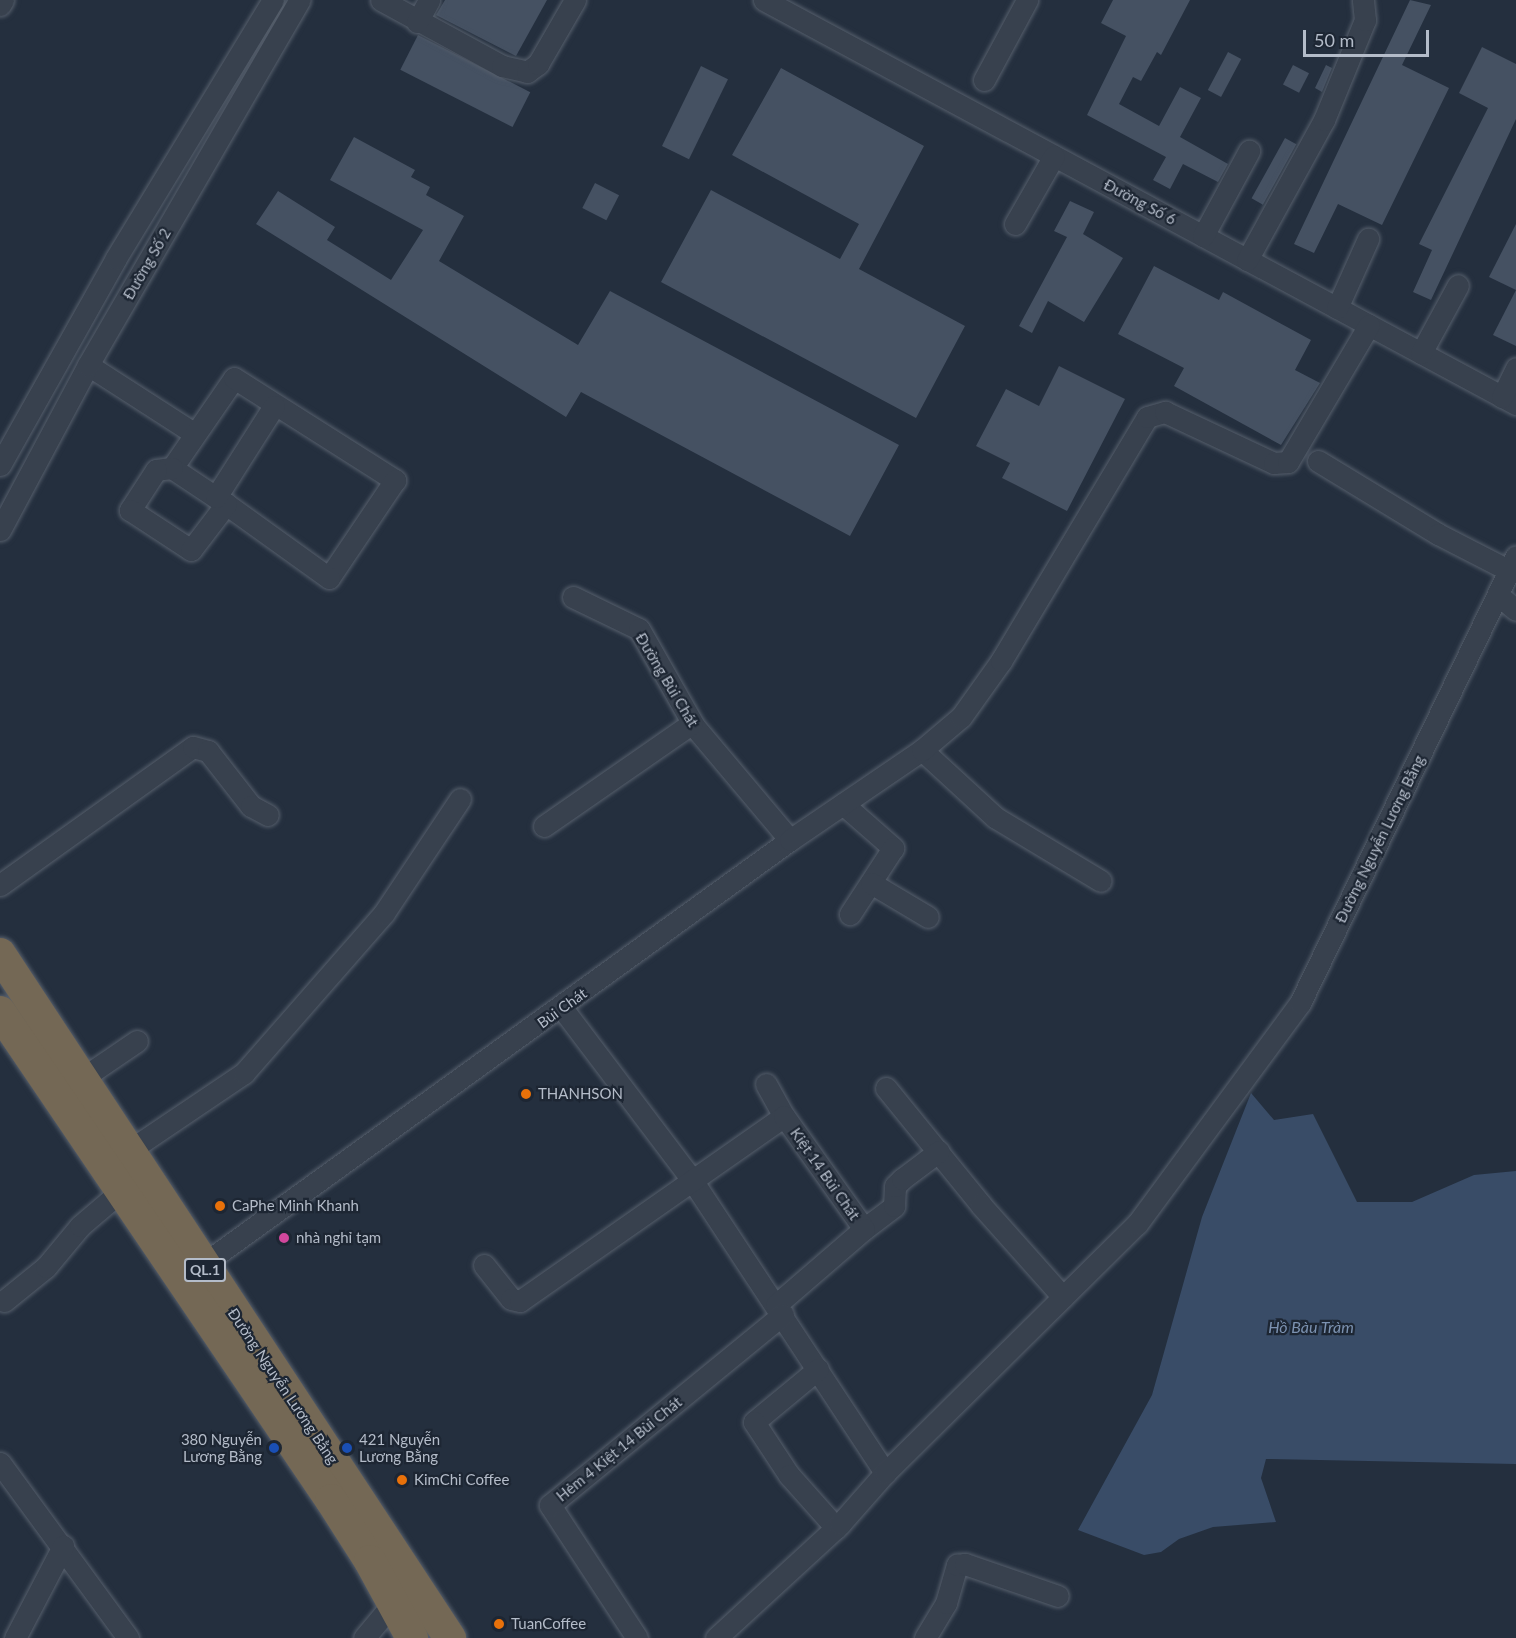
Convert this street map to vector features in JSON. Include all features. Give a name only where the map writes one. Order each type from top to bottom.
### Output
[{"type":"highway","name":"Đường Nguyễn Lương Bằng","points":[[0,954],[84,1077],[127,1152],[202,1265],[403,1592],[412,1638]]},
{"type":"highway","name":"Đường Nguyễn Lương Bằng","points":[[0,1012],[331,1500],[403,1592],[450,1638]]},
{"type":"street","points":[[0,4],[3,0]]},
{"type":"street","name":"Đường Số 2","points":[[0,465],[111,267],[273,0]]},
{"type":"street","name":"Đường Số 2","points":[[0,531],[88,365],[300,0]]},
{"type":"street","points":[[381,0],[417,22],[502,66],[527,72],[538,64],[575,0]]},
{"type":"street","points":[[417,22],[429,0]]},
{"type":"street","name":"Đường Số 6","points":[[764,0],[1509,400]]},
{"type":"street","points":[[984,80],[1027,0]]},
{"type":"street","points":[[1247,260],[1324,120],[1365,20],[1363,0]]},
{"type":"street","points":[[1203,236],[1249,151]]},
{"type":"street","points":[[1015,224],[1054,156]]},
{"type":"street","points":[[1337,308],[1368,239]]},
{"type":"street","points":[[111,267],[136,283]]},
{"type":"street","points":[[1421,353],[1458,285]]},
{"type":"street","name":"Bùi Chát","points":[[202,1265],[562,1008],[790,840],[922,750],[962,717],[986,686],[1147,417],[1165,412],[1274,463],[1288,462],[1369,325]]},
{"type":"street","points":[[88,365],[195,434]]},
{"type":"street","points":[[1509,400],[1516,368]]},
{"type":"street","points":[[172,468],[234,378],[274,406],[395,480],[329,578],[221,501],[172,468],[156,470],[130,510],[191,550],[221,501],[274,406]]},
{"type":"street","points":[[1318,461],[1438,534],[1513,564]]},
{"type":"street","name":"Đường Nguyễn Lương Bằng","points":[[716,1638],[836,1528],[885,1473],[1137,1224],[1300,1004],[1513,564]]},
{"type":"street","points":[[1497,595],[1516,610]]},
{"type":"street","name":"Đường Bùi Chát","points":[[573,597],[639,629],[692,723],[790,840]]},
{"type":"street","points":[[544,826],[692,723]]},
{"type":"street","points":[[0,885],[194,747],[208,751],[251,806],[268,815]]},
{"type":"street","points":[[922,750],[996,818],[1101,881]]},
{"type":"street","points":[[127,1152],[244,1073],[384,913],[460,799]]},
{"type":"street","points":[[843,804],[893,845],[850,914]]},
{"type":"street","points":[[871,883],[928,917]]},
{"type":"street","points":[[562,1008],[692,1180],[885,1473]]},
{"type":"street","points":[[84,1077],[137,1041]]},
{"type":"street","points":[[766,1084],[784,1116]]},
{"type":"street","points":[[886,1088],[981,1205],[1064,1297]]},
{"type":"street","name":"Kiệt 14 Bùi Chát","points":[[692,1180],[784,1116],[864,1229],[779,1310]]},
{"type":"street","points":[[864,1229],[894,1206],[895,1186],[939,1151]]},
{"type":"street","points":[[484,1265],[512,1299],[520,1301],[692,1180]]},
{"type":"street","points":[[4,1300],[46,1267],[80,1226],[121,1191]]},
{"type":"street","name":"Hẻm 4 Kiệt 14 Bùi Chát","points":[[637,1638],[550,1505],[779,1310]]},
{"type":"street","points":[[818,1369],[754,1422],[789,1475],[836,1528]]},
{"type":"street","points":[[0,1463],[63,1545],[128,1638]]},
{"type":"street","points":[[15,1638],[63,1545]]},
{"type":"street","points":[[925,1638],[946,1603],[957,1565],[1058,1596]]},
{"type":"street","points":[[364,1638],[403,1592]]},
{"type":"water","name":"Hồ Bàu Tràm","points":[[1251,1093],[1274,1120],[1313,1114],[1357,1202],[1412,1202],[1474,1175],[1516,1171],[1516,1464],[1266,1459],[1261,1478],[1276,1522],[1213,1527],[1179,1539],[1161,1552],[1144,1555],[1078,1530],[1152,1395],[1202,1217]]},
{"type":"building","points":[[445,0],[547,0],[516,56],[436,15]]},
{"type":"building","points":[[1113,0],[1190,0],[1161,55],[1157,52],[1141,81],[1133,77],[1119,104],[1159,126],[1180,87],[1201,98],[1180,137],[1228,164],[1218,182],[1183,164],[1170,189],[1153,180],[1166,157],[1087,115],[1126,36],[1101,23]]},
{"type":"building","points":[[1410,0],[1431,5],[1402,65],[1449,88],[1382,225],[1338,204],[1314,253],[1294,244]]},
{"type":"building","points":[[418,35],[530,92],[513,127],[400,70]]},
{"type":"building","points":[[1482,47],[1516,64],[1516,119],[1431,300],[1413,292],[1432,250],[1419,244],[1488,108],[1459,93]]},
{"type":"building","points":[[1228,52],[1241,59],[1221,97],[1208,90]]},
{"type":"building","points":[[1293,65],[1309,73],[1299,93],[1283,85]]},
{"type":"building","points":[[1326,65],[1332,68],[1322,92],[1315,88]]},
{"type":"building","points":[[701,66],[728,79],[689,159],[662,146]]},
{"type":"building","points":[[781,68],[924,146],[859,269],[965,326],[916,418],[661,282],[711,190],[840,259],[859,224],[732,155]]},
{"type":"building","points":[[354,137],[415,170],[411,177],[430,187],[426,195],[464,216],[439,261],[578,345],[610,291],[899,445],[850,536],[581,392],[566,417],[256,224],[278,191],[335,227],[327,240],[391,280],[423,230],[330,180]]},
{"type":"building","points":[[1285,138],[1296,144],[1263,205],[1252,198]]},
{"type":"building","points":[[595,183],[619,195],[606,220],[582,208]]},
{"type":"building","points":[[1070,201],[1094,212],[1083,234],[1123,258],[1084,322],[1048,301],[1032,333],[1019,326],[1067,237],[1054,231]]},
{"type":"building","points":[[1516,224],[1516,290],[1489,277]]},
{"type":"building","points":[[1154,266],[1219,300],[1223,292],[1311,340],[1295,370],[1320,383],[1281,445],[1174,386],[1184,368],[1118,334]]},
{"type":"building","points":[[1516,290],[1516,346],[1493,335]]},
{"type":"building","points":[[1059,366],[1125,399],[1067,511],[1002,478],[1010,463],[976,446],[1006,389],[1039,406]]},
{"type":"place","name":"THANHSON","points":[[526,1094]]},
{"type":"place","name":"CaPhe Minh Khanh","points":[[220,1206]]},
{"type":"place","name":"nhà nghỉ tạm","points":[[284,1238]]},
{"type":"place","name":"380 Nguyễn Lương Bằng","points":[[274,1448]]},
{"type":"place","name":"421 Nguyễn Lương Bằng","points":[[347,1448]]},
{"type":"place","name":"KimChi Coffee","points":[[402,1480]]},
{"type":"place","name":"TuanCoffee","points":[[499,1624]]}]
